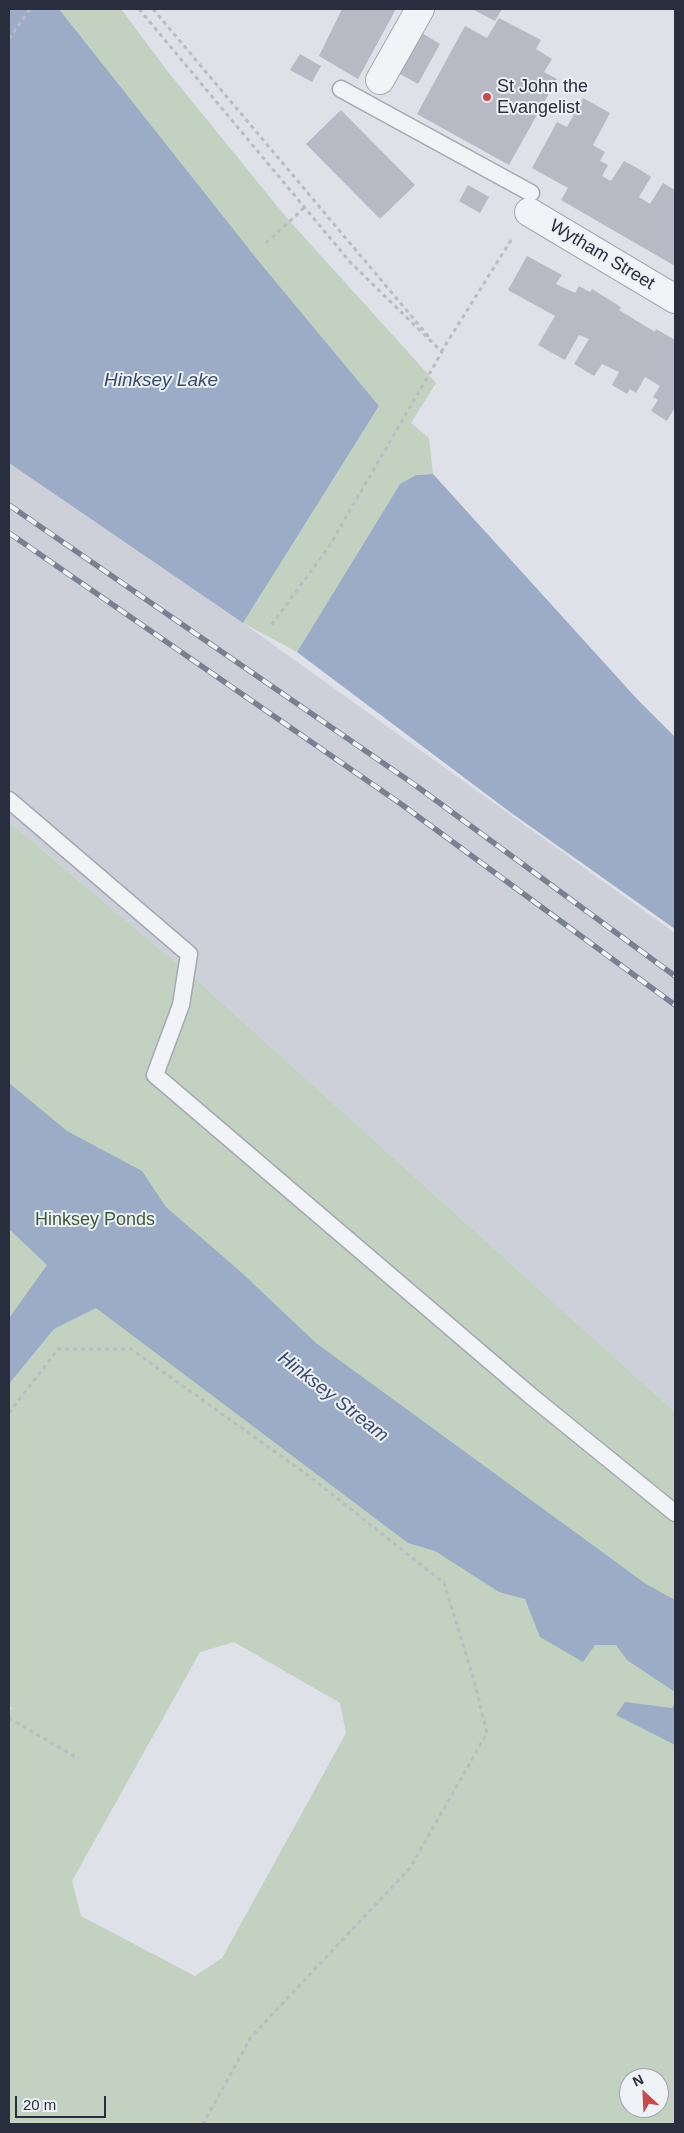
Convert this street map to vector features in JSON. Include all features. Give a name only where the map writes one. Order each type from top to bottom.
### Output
[{"type":"street","points":[[380,80],[420,9]]},
{"type":"street","name":"Wytham Street","points":[[530,202],[675,299]]},
{"type":"lane","points":[[366,103],[380,80]]},
{"type":"lane","points":[[341,89],[530,202]]},
{"type":"lane","points":[[9,800],[189,954],[181,1005],[155,1075],[531,1396],[675,1513]]},
{"type":"path","points":[[9,39],[30,9]]},
{"type":"path","points":[[139,9],[351,263],[442,352]]},
{"type":"path","points":[[153,9],[442,352]]},
{"type":"path","points":[[270,627],[328,548],[530,202]]},
{"type":"path","points":[[266,243],[305,207]]},
{"type":"path","points":[[9,1413],[58,1349],[131,1349],[309,1476],[444,1583],[474,1680],[487,1733],[410,1868],[251,2037],[203,2124]]},
{"type":"path","points":[[9,1718],[79,1759]]},
{"type":"shaded area","points":[[9,463],[243,623],[675,933],[675,1412],[200,983],[9,822]]},
{"type":"green space","points":[[59,9],[121,9],[169,73],[286,217],[436,383],[411,423],[429,438],[433,474],[416,475],[400,484],[297,652],[243,623],[379,406],[261,264]]},
{"type":"green space","points":[[9,822],[200,983],[675,1412],[675,2124],[9,2124],[9,1712],[12,1708],[9,1706],[9,1384],[54,1329],[96,1307],[48,1265],[9,1318]],"holes":[[[234,1642],[340,1703],[346,1733],[222,1958],[195,1976],[81,1916],[72,1881],[200,1652]]]},
{"type":"water","name":"Hinksey Lake","points":[[9,9],[59,9],[261,264],[379,406],[243,623],[9,463]]},
{"type":"water","points":[[433,474],[637,699],[675,737],[675,929],[510,812],[297,652],[400,484],[416,475]]},
{"type":"water","name":"Hinksey Ponds","points":[[9,1083],[67,1131],[142,1171],[166,1207],[242,1273],[316,1343],[646,1584],[675,1600],[675,1692],[627,1660],[616,1645],[595,1645],[583,1662],[540,1637],[525,1599],[499,1592],[435,1551],[408,1543],[96,1308],[54,1329],[9,1384],[9,1318],[47,1265],[9,1229]]},
{"type":"water","points":[[625,1702],[672,1708],[675,1703],[675,1745],[616,1715]]},
{"type":"building","points":[[342,9],[396,9],[358,79],[319,56]]},
{"type":"building","points":[[472,9],[502,9],[495,21]]},
{"type":"building","name":"St John the Evangelist","points":[[499,18],[541,40],[536,49],[552,59],[544,72],[557,79],[509,165],[417,114],[465,26],[487,38]]},
{"type":"building","points":[[422,33],[440,44],[418,84],[400,74]]},
{"type":"building","points":[[300,54],[321,66],[312,82],[290,70]]},
{"type":"building","points":[[583,98],[610,113],[593,145],[605,152],[600,161],[608,165],[602,176],[611,181],[624,161],[651,177],[639,197],[650,204],[663,183],[675,190],[675,266],[561,200],[568,188],[532,168],[557,122],[567,127]]},
{"type":"building","points":[[341,110],[415,185],[380,219],[306,144]]},
{"type":"building","points":[[468,185],[489,197],[480,213],[459,201]]},
{"type":"building","points":[[527,256],[562,275],[556,284],[575,293],[579,286],[590,292],[592,289],[621,307],[619,310],[655,332],[656,329],[675,340],[675,407],[667,421],[651,411],[658,400],[653,397],[660,386],[645,377],[636,393],[630,389],[627,394],[612,385],[619,372],[602,364],[594,376],[574,364],[589,339],[579,335],[565,360],[538,345],[555,316],[508,290]]},
{"type":"railway","points":[[9,505],[415,785],[675,976]]},
{"type":"railway","points":[[9,533],[401,804],[675,1005]]},
{"type":"place","name":"St John the Evangelist","points":[[487,97]]},
{"type":"water label","name":"Hinksey Stream","points":[[333,1397]]}]
